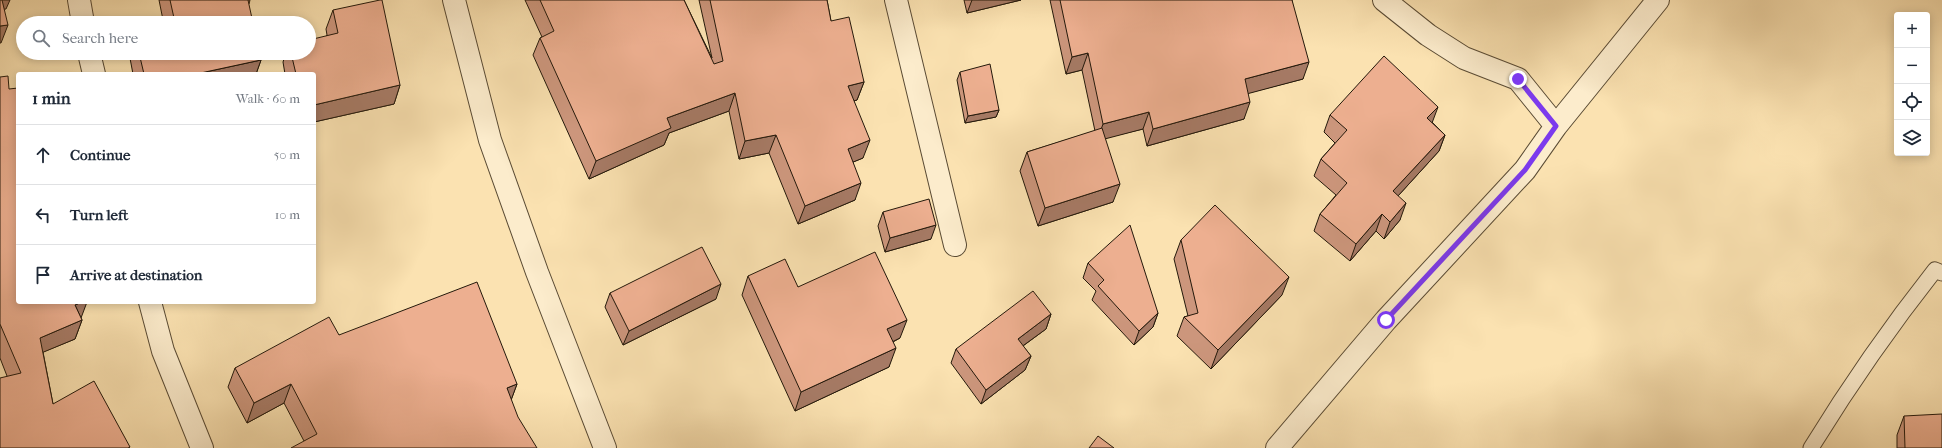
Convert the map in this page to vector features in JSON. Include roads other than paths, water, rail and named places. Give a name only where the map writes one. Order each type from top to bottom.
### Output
[{"type":"street","points":[[79,0],[82,16]]},
{"type":"street","points":[[454,0],[490,140],[537,272],[605,448]]},
{"type":"street","points":[[896,0],[955,245]]},
{"type":"street","points":[[1384,0],[1428,35],[1464,58],[1518,79],[1556,126]]},
{"type":"street","points":[[1277,448],[1386,320],[1525,170],[1556,126],[1658,0]]},
{"type":"street","points":[[91,60],[94,72]]},
{"type":"street","points":[[151,304],[163,351],[202,448]]},
{"type":"lane","points":[[1811,448],[1840,400],[1908,305],[1935,270],[1942,273]]}]
